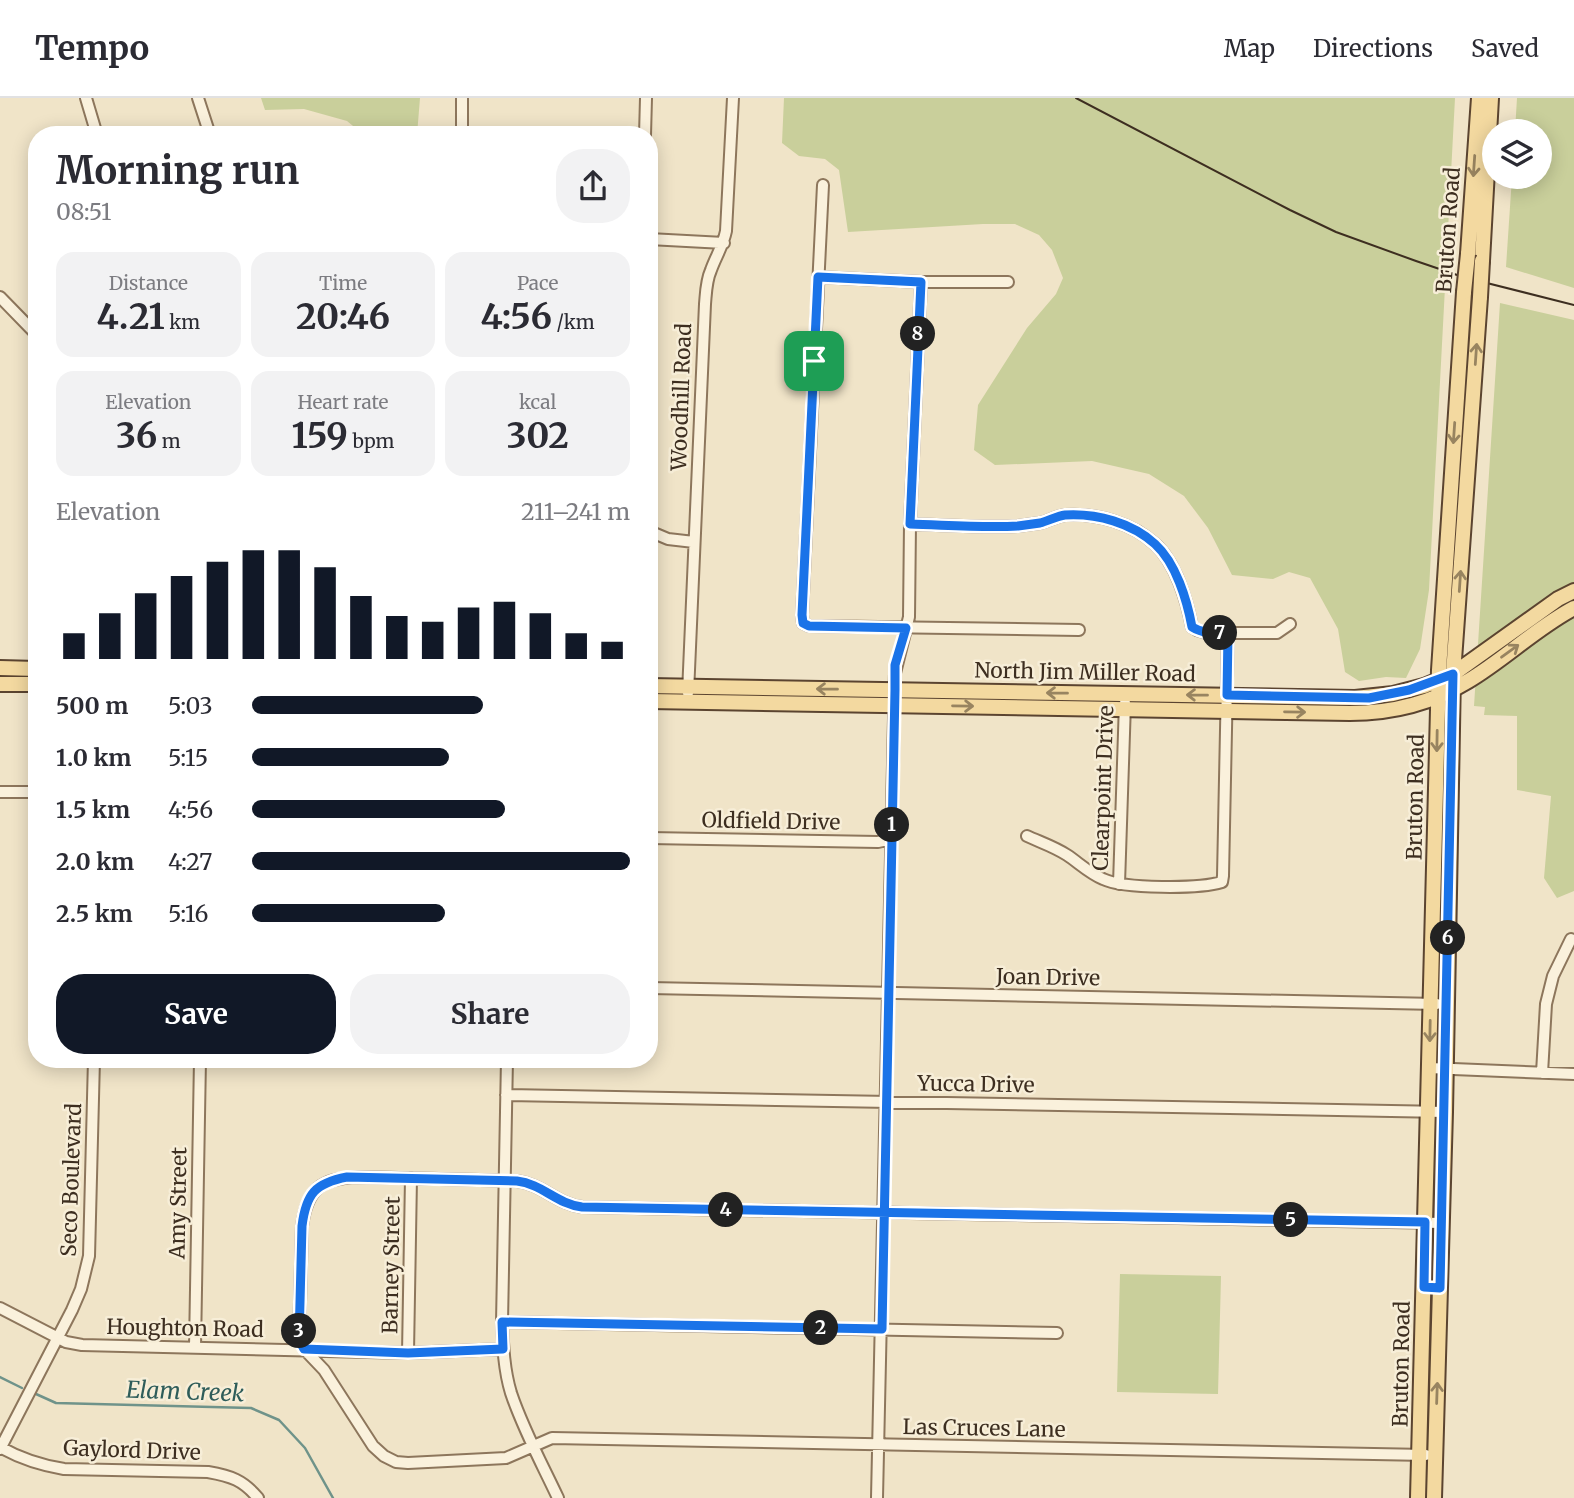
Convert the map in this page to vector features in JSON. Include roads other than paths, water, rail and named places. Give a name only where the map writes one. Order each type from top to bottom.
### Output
[{"type":"main road","name":"Bruton Road","points":[[1418,1498],[1438,680],[1479,98]]},
{"type":"main road","name":"Bruton Road","points":[[1434,1498],[1453,681],[1480,297],[1490,98]]},
{"type":"main road","name":"North Jim Miller Road","points":[[658,686],[1125,709],[1368,713],[1392,710],[1438,696],[1492,646],[1558,599],[1574,591]]},
{"type":"main road","name":"North Jim Miller Road","points":[[658,701],[1125,694],[1381,697],[1438,680],[1469,681],[1544,626],[1574,608]]},
{"type":"main road","points":[[1457,617],[1463,640],[1474,647],[1492,646]]},
{"type":"main road","points":[[0,668],[28,669]]},
{"type":"main road","points":[[0,684],[28,684]]},
{"type":"main road","points":[[1335,698],[1335,713]]},
{"type":"main road","points":[[1433,881],[1449,881]]},
{"type":"main road","points":[[1424,1287],[1440,1288]]},
{"type":"street","points":[[86,98],[94,126]]},
{"type":"street","points":[[198,98],[207,126]]},
{"type":"street","points":[[462,98],[462,126]]},
{"type":"street","points":[[645,126],[646,98]]},
{"type":"street","name":"Woodhill Road","points":[[688,702],[706,285],[726,232],[733,98]]},
{"type":"street","points":[[823,185],[802,615],[804,623],[809,626],[1079,629]]},
{"type":"street","points":[[658,239],[724,243]]},
{"type":"street","points":[[818,277],[921,282],[1008,282]]},
{"type":"street","points":[[877,1498],[895,665],[909,617],[910,524],[921,282]]},
{"type":"street","points":[[0,297],[28,326]]},
{"type":"street","points":[[910,524],[1013,526],[1040,523],[1062,515],[1086,515],[1111,520],[1135,530],[1157,545],[1173,568],[1188,606],[1192,627],[1197,630],[1207,633],[1277,633],[1290,624]]},
{"type":"street","points":[[658,535],[668,539],[694,542]]},
{"type":"street","points":[[1027,836],[1065,854],[1104,880],[1119,884],[1198,886],[1222,882],[1228,633]]},
{"type":"street","name":"Clearpoint Drive","points":[[1119,884],[1125,694]]},
{"type":"street","points":[[0,792],[28,792]]},
{"type":"street","name":"Oldfield Drive","points":[[658,838],[877,842],[892,839]]},
{"type":"street","points":[[1542,1073],[1546,1004],[1553,976],[1570,939]]},
{"type":"street","name":"Joan Drive","points":[[658,988],[1447,1004]]},
{"type":"street","name":"Seco Boulevard","points":[[0,1448],[58,1338],[86,1273],[89,1256],[94,1068]]},
{"type":"street","name":"Amy Street","points":[[195,1347],[200,1068]]},
{"type":"street","points":[[507,1068],[503,1349],[512,1393],[558,1498]]},
{"type":"street","points":[[1429,1068],[1574,1074]]},
{"type":"street","name":"Yucca Drive","points":[[506,1095],[1445,1112]]},
{"type":"street","points":[[304,1349],[299,1340],[304,1208],[318,1188],[332,1180],[347,1177],[527,1182],[558,1200],[582,1207],[1441,1223]]},
{"type":"street","name":"Barney Street","points":[[408,1353],[411,1178]]},
{"type":"street","name":"Houghton Road","points":[[0,1308],[66,1342],[82,1345],[408,1353],[503,1349]]},
{"type":"street","points":[[502,1322],[1057,1333]]},
{"type":"street","name":"Las Cruces Lane","points":[[304,1349],[324,1370],[373,1446],[396,1462],[498,1459],[552,1438],[1436,1455]]},
{"type":"street","name":"Gaylord Drive","points":[[0,1448],[44,1466],[64,1469],[222,1474],[237,1479],[258,1498]]},
{"type":"waterway","name":"Elam Creek","points":[[0,1377],[22,1388]]},
{"type":"waterway","name":"Elam Creek","points":[[36,1394],[56,1403],[251,1408],[279,1420],[305,1448],[333,1498]]},
{"type":"tram line","points":[[1076,98],[1336,232],[1463,277],[1574,305]]}]
